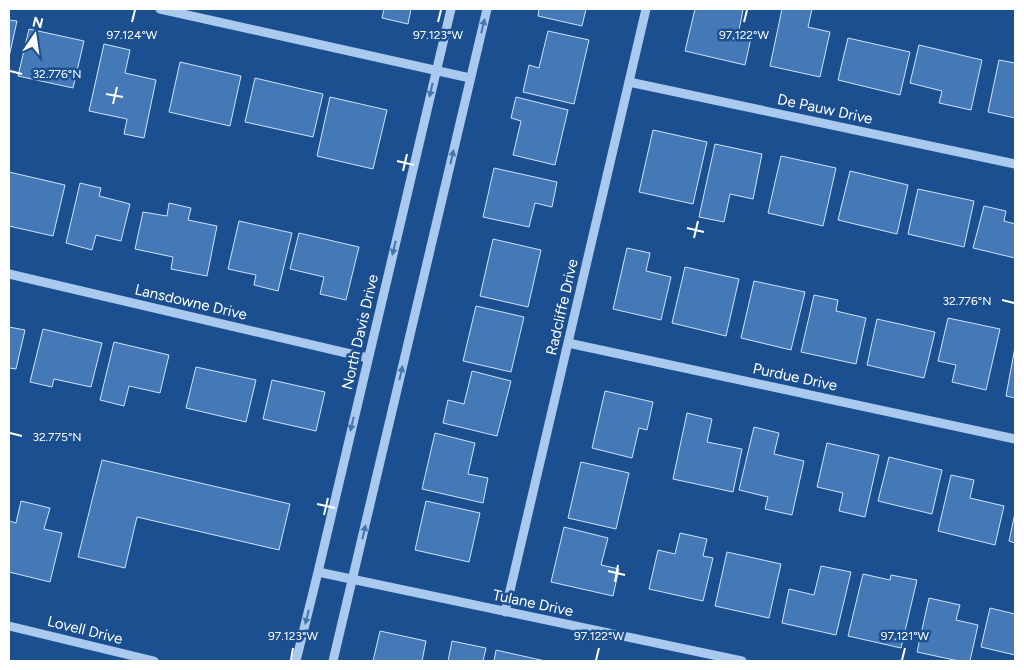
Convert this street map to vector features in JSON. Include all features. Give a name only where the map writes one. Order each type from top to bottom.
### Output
[{"type":"street","points":[[160,9],[470,78]]},
{"type":"street","name":"North Davis Drive","points":[[296,661],[451,9]]},
{"type":"street","points":[[333,661],[487,9]]},
{"type":"street","name":"Radcliffe Drive","points":[[505,612],[646,9]]},
{"type":"street","name":"De Pauw Drive","points":[[629,82],[1015,164]]},
{"type":"street","name":"Lansdowne Drive","points":[[9,274],[368,358]]},
{"type":"street","name":"Purdue Drive","points":[[568,343],[1015,439]]},
{"type":"street","name":"Tulane Drive","points":[[318,572],[742,661]]},
{"type":"street","name":"Lovell Drive","points":[[9,626],[154,661]]},
{"type":"building","points":[[384,9],[411,9],[408,24],[382,18]]},
{"type":"building","points":[[539,9],[586,9],[582,26],[538,16]]},
{"type":"building","points":[[695,9],[743,10],[738,35],[751,38],[745,65],[685,51]]},
{"type":"building","points":[[782,9],[812,9],[808,27],[830,32],[820,77],[770,66]]},
{"type":"building","points":[[9,20],[17,21],[9,57]]},
{"type":"building","points":[[29,29],[84,41],[73,88],[18,76]]},
{"type":"building","points":[[548,31],[589,40],[574,104],[523,92],[529,65],[539,68]]},
{"type":"building","points":[[848,38],[910,52],[900,95],[838,80]]},
{"type":"building","points":[[104,44],[130,50],[125,73],[156,80],[144,138],[124,134],[127,119],[89,111]]},
{"type":"building","points":[[919,45],[982,60],[971,110],[939,103],[942,91],[910,83]]},
{"type":"building","points":[[999,60],[1015,63],[1015,118],[988,112]]},
{"type":"building","points":[[180,62],[241,76],[230,126],[169,112]]},
{"type":"building","points":[[255,78],[323,94],[313,137],[245,122]]},
{"type":"building","points":[[330,97],[387,110],[373,169],[317,156]]},
{"type":"building","points":[[516,97],[568,110],[555,165],[513,155],[521,121],[511,118]]},
{"type":"building","points":[[653,130],[707,142],[693,204],[639,192]]},
{"type":"building","points":[[715,144],[762,154],[753,199],[730,194],[724,222],[699,217]]},
{"type":"building","points":[[781,156],[836,168],[823,226],[768,213]]},
{"type":"building","points":[[494,168],[557,182],[552,207],[535,203],[529,227],[483,217]]},
{"type":"building","points":[[850,171],[908,185],[897,234],[838,220]]},
{"type":"building","points":[[9,172],[65,185],[53,236],[9,226]]},
{"type":"building","points":[[80,183],[101,188],[99,196],[130,204],[121,241],[96,235],[92,250],[66,243]]},
{"type":"building","points":[[918,189],[974,201],[964,247],[908,234]]},
{"type":"building","points":[[169,203],[191,208],[188,220],[217,226],[207,276],[171,269],[173,257],[135,249],[143,212],[167,216]]},
{"type":"building","points":[[984,206],[1006,211],[1004,221],[1015,224],[1015,258],[973,248]]},
{"type":"building","points":[[239,221],[292,233],[278,291],[254,285],[256,275],[228,269]]},
{"type":"building","points":[[299,233],[359,247],[346,300],[320,294],[324,277],[290,269]]},
{"type":"building","points":[[493,239],[541,250],[528,307],[480,296]]},
{"type":"building","points":[[627,248],[650,253],[646,271],[671,277],[661,320],[613,309]]},
{"type":"building","points":[[685,267],[739,279],[726,336],[672,323]]},
{"type":"building","points":[[754,281],[805,292],[791,350],[741,338]]},
{"type":"building","points":[[814,295],[838,300],[836,311],[866,318],[856,364],[801,352]]},
{"type":"building","points":[[476,306],[524,317],[511,372],[463,361]]},
{"type":"building","points":[[948,318],[1000,329],[986,390],[952,382],[956,365],[938,361]]},
{"type":"building","points":[[877,319],[935,332],[924,378],[867,365]]},
{"type":"building","points":[[9,327],[25,330],[16,369],[9,368]]},
{"type":"building","points":[[43,329],[102,343],[91,387],[54,379],[52,387],[30,382]]},
{"type":"building","points":[[114,342],[169,355],[160,393],[129,386],[124,406],[100,400]]},
{"type":"building","points":[[1015,347],[1015,398],[1006,396]]},
{"type":"building","points":[[196,367],[256,380],[246,422],[186,408]]},
{"type":"building","points":[[472,371],[511,381],[497,436],[443,423],[448,400],[464,404]]},
{"type":"building","points":[[272,380],[325,392],[316,431],[263,419]]},
{"type":"building","points":[[605,391],[653,402],[647,430],[639,428],[632,458],[592,448]]},
{"type":"building","points":[[687,413],[712,419],[707,442],[742,449],[733,492],[673,479]]},
{"type":"building","points":[[754,427],[779,433],[774,454],[804,461],[792,515],[765,509],[768,497],[739,490]]},
{"type":"building","points":[[435,433],[475,443],[468,474],[488,478],[483,503],[422,489]]},
{"type":"building","points":[[827,443],[879,455],[865,517],[839,511],[843,493],[817,487]]},
{"type":"building","points":[[889,457],[942,470],[932,514],[878,501]]},
{"type":"building","points":[[102,460],[290,504],[279,550],[137,517],[125,568],[78,557]]},
{"type":"building","points":[[581,462],[629,473],[616,529],[568,518]]},
{"type":"building","points":[[951,475],[974,480],[970,498],[1004,506],[995,545],[938,531]]},
{"type":"building","points":[[21,501],[50,508],[44,529],[62,533],[50,582],[9,572],[9,521],[16,523]]},
{"type":"building","points":[[426,501],[480,513],[469,562],[415,550]]},
{"type":"building","points":[[1015,513],[1015,543],[1009,541]]},
{"type":"building","points":[[564,527],[608,538],[601,565],[619,569],[613,596],[551,582]]},
{"type":"building","points":[[680,533],[707,539],[703,556],[713,558],[703,601],[649,589],[658,550],[675,554]]},
{"type":"building","points":[[727,552],[781,564],[769,618],[715,606]]},
{"type":"building","points":[[821,566],[851,572],[836,635],[782,623],[789,589],[814,595]]},
{"type":"building","points":[[863,574],[890,580],[891,575],[917,580],[901,648],[848,636]]},
{"type":"building","points":[[929,598],[960,605],[956,620],[978,625],[970,661],[959,661],[917,652]]},
{"type":"building","points":[[990,608],[1015,614],[1015,655],[981,647]]},
{"type":"building","points":[[380,631],[426,641],[422,661],[373,661]]},
{"type":"building","points":[[452,641],[486,648],[483,661],[448,661]]},
{"type":"building","points":[[496,650],[545,661],[494,661]]}]
